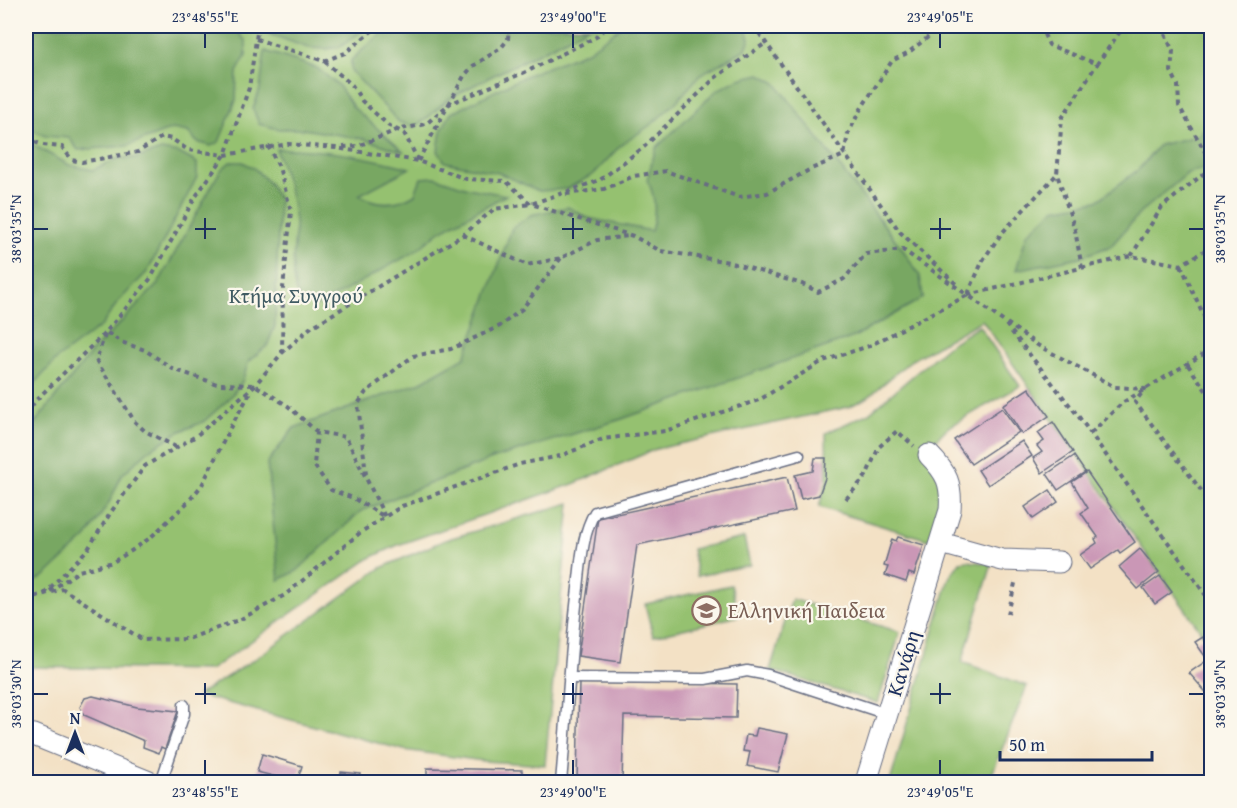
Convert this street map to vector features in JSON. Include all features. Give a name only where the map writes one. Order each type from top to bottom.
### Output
[{"type":"street","name":"Κανάρη","points":[[866,783],[941,543],[951,493],[950,479],[944,469],[929,455]]},
{"type":"street","points":[[941,543],[988,557],[1059,562]]},
{"type":"street","points":[[26,734],[34,735],[149,783]]},
{"type":"lane","points":[[561,783],[582,551],[589,522],[595,512],[799,455]]},
{"type":"lane","points":[[569,678],[705,679],[747,671],[768,675],[887,714]]},
{"type":"lane","points":[[160,783],[184,714],[184,705]]},
{"type":"path","points":[[26,414],[36,400],[106,332],[151,278],[194,199],[225,155],[249,88],[258,26]]},
{"type":"path","points":[[324,60],[345,54],[378,26]]},
{"type":"path","points":[[418,161],[464,76],[473,66],[501,48],[508,39],[509,26]]},
{"type":"path","points":[[336,148],[358,146],[397,130],[426,124],[449,104],[528,71],[596,37],[607,26]]},
{"type":"path","points":[[754,26],[900,232],[968,295],[1004,322],[1091,433],[1212,604]]},
{"type":"path","points":[[844,155],[848,134],[859,112],[892,61],[909,52],[932,34],[933,26]]},
{"type":"path","points":[[1040,26],[1049,45],[1097,63]]},
{"type":"path","points":[[1082,268],[1075,230],[1057,174],[1062,118],[1124,26]]},
{"type":"path","points":[[1131,256],[1162,207],[1212,166],[1179,106],[1178,85],[1171,71],[1173,51],[1161,26]]},
{"type":"path","points":[[256,39],[324,60],[352,85],[362,101],[389,126],[404,134],[418,161]]},
{"type":"path","points":[[42,596],[79,571],[113,562],[131,551],[150,538],[188,502],[202,484],[225,436],[255,386],[282,353],[310,328],[463,235],[494,209],[531,204],[600,180],[644,147],[716,76],[766,43]]},
{"type":"path","points":[[26,139],[44,145],[62,147],[72,160],[82,162],[138,152],[162,138],[172,139],[188,150],[225,155],[288,144],[336,148],[418,161],[466,179],[506,181],[531,204],[633,236],[661,251],[729,262],[802,284],[818,292],[844,279],[866,254],[903,250],[1039,346],[1115,387],[1145,389]]},
{"type":"path","points":[[268,146],[279,167],[291,212],[283,288],[282,353]]},
{"type":"path","points":[[556,195],[604,189],[634,176],[666,171],[739,197],[767,193],[809,170],[844,155]]},
{"type":"path","points":[[968,295],[983,260],[1001,234],[1057,174]]},
{"type":"path","points":[[463,235],[527,265],[561,258],[597,240],[633,236]]},
{"type":"path","points":[[26,599],[63,589],[143,640],[188,639],[241,619],[285,595],[361,532],[402,506],[520,465],[560,456],[603,439],[665,431],[759,400],[823,361],[869,346],[968,295],[1131,256],[1180,265],[1212,246]]},
{"type":"path","points":[[366,478],[358,404],[366,392],[413,356],[452,349],[500,326],[522,309],[561,258]]},
{"type":"path","points":[[1180,265],[1212,334]]},
{"type":"path","points":[[106,332],[121,342],[145,350],[173,369],[216,384],[255,386],[288,406],[316,432],[346,437],[385,517]]},
{"type":"path","points":[[106,332],[96,360],[122,406],[145,431],[177,447]]},
{"type":"path","points":[[1091,433],[1122,403],[1212,349]]},
{"type":"path","points":[[1188,365],[1212,399]]},
{"type":"path","points":[[42,596],[88,549],[111,512],[145,466],[196,436],[255,386]]},
{"type":"path","points":[[1145,389],[1135,402],[1212,505]]},
{"type":"path","points":[[846,499],[866,476],[879,447],[897,431]]},
{"type":"path","points":[[316,432],[314,465],[331,490],[353,498],[385,517]]},
{"type":"path","points":[[1008,614],[1016,579],[1015,560]]},
{"type":"green space","name":"Κτήμα Συγγρού","points":[[26,26],[1211,26],[1211,646],[982,320],[910,361],[867,398],[848,407],[656,449],[573,484],[398,545],[370,558],[210,670],[26,667]]},
{"type":"green space","points":[[35,26],[232,26],[246,41],[246,56],[237,72],[236,100],[219,142],[211,146],[197,142],[188,132],[172,129],[127,146],[78,150],[69,138],[45,136],[26,127],[26,52]]},
{"type":"green space","points":[[268,26],[369,26],[340,47],[326,49],[308,48],[269,34]]},
{"type":"green space","points":[[390,26],[589,26],[454,96],[414,127],[399,122],[351,71],[351,60]]},
{"type":"green space","points":[[622,26],[744,26],[750,38],[746,49],[701,74],[676,102],[652,124],[620,146],[594,174],[567,189],[539,191],[499,173],[445,162],[438,151],[441,131],[451,113],[525,76],[588,51]]},
{"type":"green space","points":[[265,51],[317,68],[339,86],[353,107],[404,152],[364,139],[303,129],[278,129],[259,124],[253,109],[260,89]]},
{"type":"green space","points":[[760,74],[776,83],[903,250],[920,276],[923,298],[854,337],[622,419],[492,459],[361,511],[297,571],[279,580],[267,463],[294,428],[421,382],[465,357],[512,228],[531,215],[568,207],[588,218],[651,231],[654,205],[647,180],[656,148],[717,90],[739,79]]},
{"type":"green space","points":[[1211,123],[1211,167],[1188,173],[1140,213],[1111,246],[1080,257],[1016,270],[1027,234],[1054,209],[1097,201],[1139,169],[1159,145],[1197,136]]},
{"type":"green space","points":[[26,141],[69,165],[93,170],[119,158],[137,158],[161,150],[179,153],[197,163],[197,177],[147,272],[118,302],[102,325],[57,359],[26,393]]},
{"type":"green space","points":[[276,149],[344,154],[410,168],[359,195],[374,201],[388,203],[401,200],[415,194],[421,178],[435,177],[468,188],[506,195],[440,231],[416,251],[318,306],[300,300],[296,291],[293,272],[294,212]]},
{"type":"green space","points":[[230,162],[243,162],[254,168],[268,182],[279,200],[275,326],[267,346],[249,361],[242,382],[228,400],[203,422],[176,433],[149,450],[122,475],[110,501],[87,537],[45,576],[26,586],[26,434],[91,353],[158,284],[220,171]]},
{"type":"green space","points":[[979,326],[1020,386],[947,428],[930,446],[954,480],[932,541],[819,507],[827,480],[826,433],[869,413],[950,344]]},
{"type":"green space","points":[[570,503],[545,765],[483,761],[404,750],[198,695],[255,659],[381,568],[445,540]]},
{"type":"green space","points":[[744,538],[750,565],[697,576],[692,549]]},
{"type":"green space","points":[[960,562],[992,564],[962,662],[1027,686],[989,782],[890,782],[949,578]]},
{"type":"green space","points":[[731,585],[739,616],[653,636],[645,604]]},
{"type":"green space","points":[[792,599],[900,632],[878,703],[770,670]]},
{"type":"building","points":[[1029,388],[1049,416],[1022,434],[1003,405]]},
{"type":"building","points":[[1002,408],[1019,432],[971,464],[954,440]]},
{"type":"building","points":[[1053,422],[1073,452],[1042,473],[1033,458],[1042,452],[1037,446],[1044,441],[1038,433]]},
{"type":"building","points":[[1022,441],[1032,456],[988,485],[978,470]]},
{"type":"building","points":[[1074,456],[1085,472],[1058,490],[1047,474]]},
{"type":"building","points":[[815,458],[826,458],[825,478],[819,495],[801,499],[795,475],[813,471]]},
{"type":"building","points":[[1087,472],[1135,542],[1120,553],[1118,550],[1090,569],[1080,555],[1097,543],[1095,539],[1098,537],[1081,513],[1088,508],[1072,482]]},
{"type":"building","points":[[787,477],[795,511],[637,545],[620,662],[578,656],[598,518]]},
{"type":"building","points":[[1050,490],[1058,502],[1033,519],[1025,507]]},
{"type":"building","points":[[898,537],[924,545],[914,575],[909,573],[906,582],[885,575],[888,567],[884,566],[892,539],[896,541]]},
{"type":"building","points":[[1140,549],[1159,572],[1138,589],[1119,567]]},
{"type":"building","points":[[1160,576],[1172,592],[1155,604],[1143,588]]},
{"type":"building","points":[[1203,637],[1212,649],[1205,656],[1195,642]]},
{"type":"building","points":[[1212,657],[1212,699],[1189,673]]},
{"type":"building","points":[[579,681],[737,684],[736,718],[624,716],[622,782],[577,782]]},
{"type":"building","points":[[93,696],[137,707],[178,711],[165,749],[161,747],[159,753],[143,747],[144,741],[84,715],[80,707],[85,698]]},
{"type":"building","points":[[757,728],[788,734],[778,772],[747,766],[750,752],[743,751],[746,735],[755,736]]},
{"type":"building","points":[[262,754],[302,766],[297,782],[257,772]]},
{"type":"building","points":[[427,768],[522,770],[522,782],[427,782]]},
{"type":"building","points":[[341,772],[360,774],[359,782],[340,782]]},
{"type":"place","name":"Ελληνική Παιδεια","points":[[707,610]]}]
